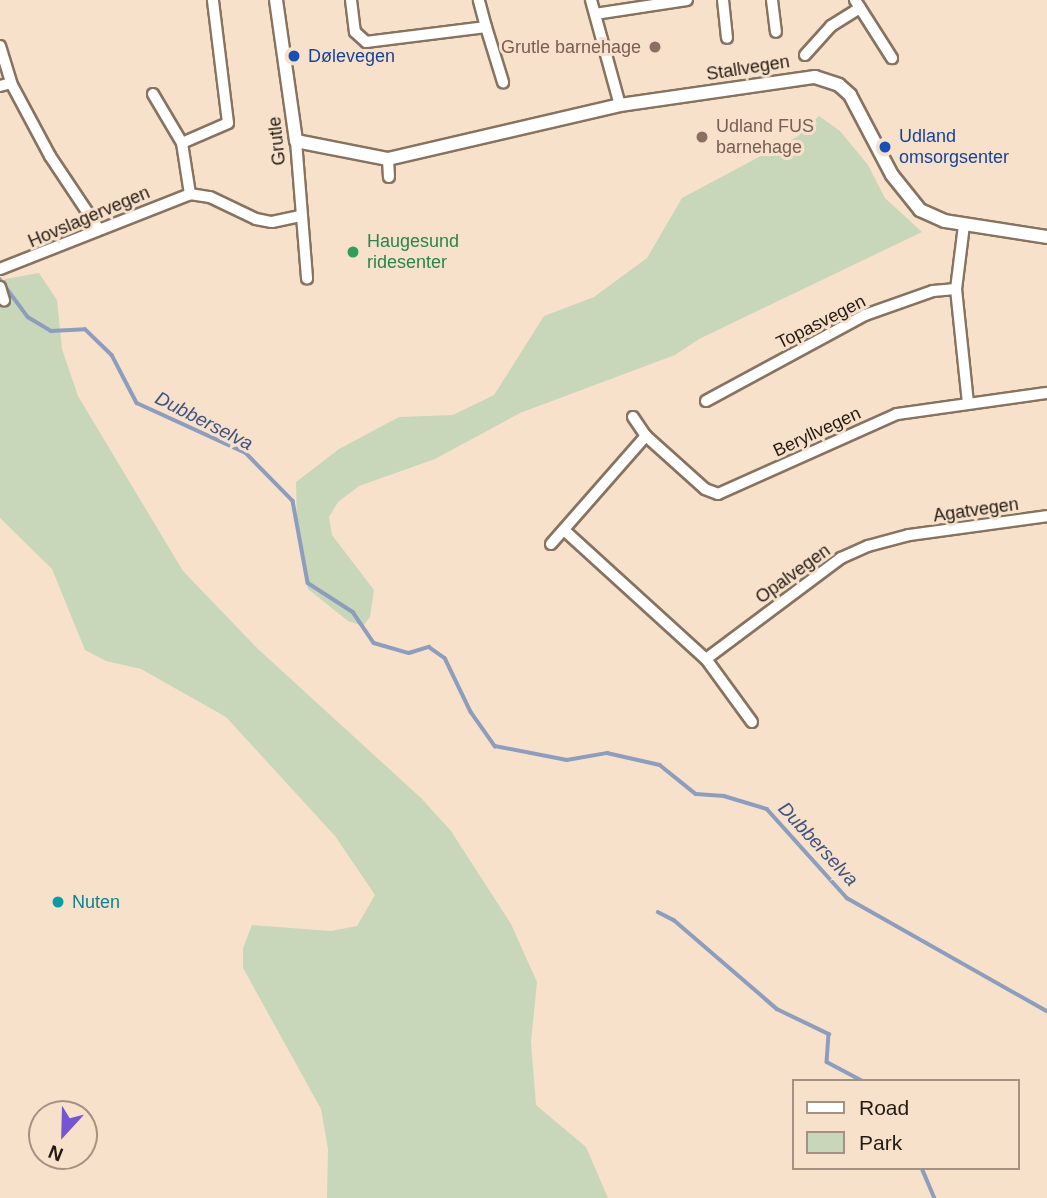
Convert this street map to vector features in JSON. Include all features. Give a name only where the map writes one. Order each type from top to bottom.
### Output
[{"type":"street","points":[[182,142],[228,123],[213,0]]},
{"type":"street","name":"Grutle","points":[[276,0],[296,141],[307,279]]},
{"type":"street","points":[[351,0],[355,32],[366,42],[486,27]]},
{"type":"street","points":[[480,0],[503,82]]},
{"type":"street","points":[[591,0],[620,105]]},
{"type":"street","points":[[595,14],[687,0]]},
{"type":"street","points":[[723,0],[727,38]]},
{"type":"street","points":[[772,0],[776,32]]},
{"type":"street","points":[[805,55],[831,26],[858,4],[892,58]]},
{"type":"street","points":[[0,46],[11,83],[50,156],[98,228]]},
{"type":"street","name":"Stallvegen","points":[[296,141],[388,159],[620,105],[790,78],[829,80],[850,95],[911,201],[933,216],[964,225],[1047,237]]},
{"type":"street","points":[[0,86],[11,83]]},
{"type":"street","points":[[153,94],[182,142],[190,194],[210,197],[256,219],[272,222],[301,216]]},
{"type":"street","points":[[388,159],[389,177]]},
{"type":"street","name":"Hovslagervegen","points":[[0,268],[190,194]]},
{"type":"street","points":[[964,225],[956,289],[968,403]]},
{"type":"street","points":[[0,287],[4,300]]},
{"type":"street","name":"Topasvegen","points":[[706,401],[865,315],[933,291],[956,289]]},
{"type":"street","name":"Beryllvegen","points":[[634,417],[646,436],[705,489],[718,494],[883,418],[1047,393]]},
{"type":"street","points":[[551,544],[646,436]]},
{"type":"street","name":"Agatvegen","points":[[909,535],[1047,516]]},
{"type":"street","points":[[564,530],[706,659],[752,722]]},
{"type":"street","name":"Opalvegen","points":[[706,659],[841,558],[909,535]]},
{"type":"green space","points":[[819,116],[840,131],[868,165],[885,198],[922,232],[699,339],[675,355],[520,413],[435,459],[359,486],[338,502],[329,517],[332,535],[374,590],[370,617],[363,626],[348,621],[308,589],[297,529],[296,482],[339,449],[399,417],[453,415],[494,395],[544,316],[594,297],[647,258],[682,198],[798,136]]},
{"type":"green space","points":[[39,273],[57,300],[62,349],[78,396],[183,571],[258,649],[421,798],[451,831],[511,924],[537,982],[531,1042],[536,1105],[586,1147],[608,1198],[327,1198],[328,1149],[321,1109],[243,968],[243,948],[252,925],[331,931],[357,926],[375,895],[335,836],[226,717],[141,669],[106,661],[85,650],[52,569],[0,518],[0,286],[5,279]]},
{"type":"waterway","name":"Dubberselva","points":[[0,279],[28,317],[51,331],[85,329],[112,355],[137,403],[246,453],[293,501],[308,583],[353,612],[374,643],[409,653],[429,647],[445,658],[471,712],[495,746],[567,760],[607,753],[660,765],[696,794],[724,796],[767,809],[847,898],[1047,1011]]},
{"type":"waterway","points":[[658,912],[674,920],[777,1009],[829,1034],[827,1062],[858,1079]]},
{"type":"waterway","points":[[923,1170],[935,1198]]},
{"type":"place","name":"Grutle barnehage","points":[[655,47]]},
{"type":"place","name":"Dølevegen","points":[[294,56]]},
{"type":"place","name":"Udland FUS barnehage","points":[[702,137]]},
{"type":"place","name":"Udland omsorgsenter","points":[[885,147]]},
{"type":"place","name":"Haugesund ridesenter","points":[[353,252]]},
{"type":"place","name":"Nuten","points":[[58,902]]}]
